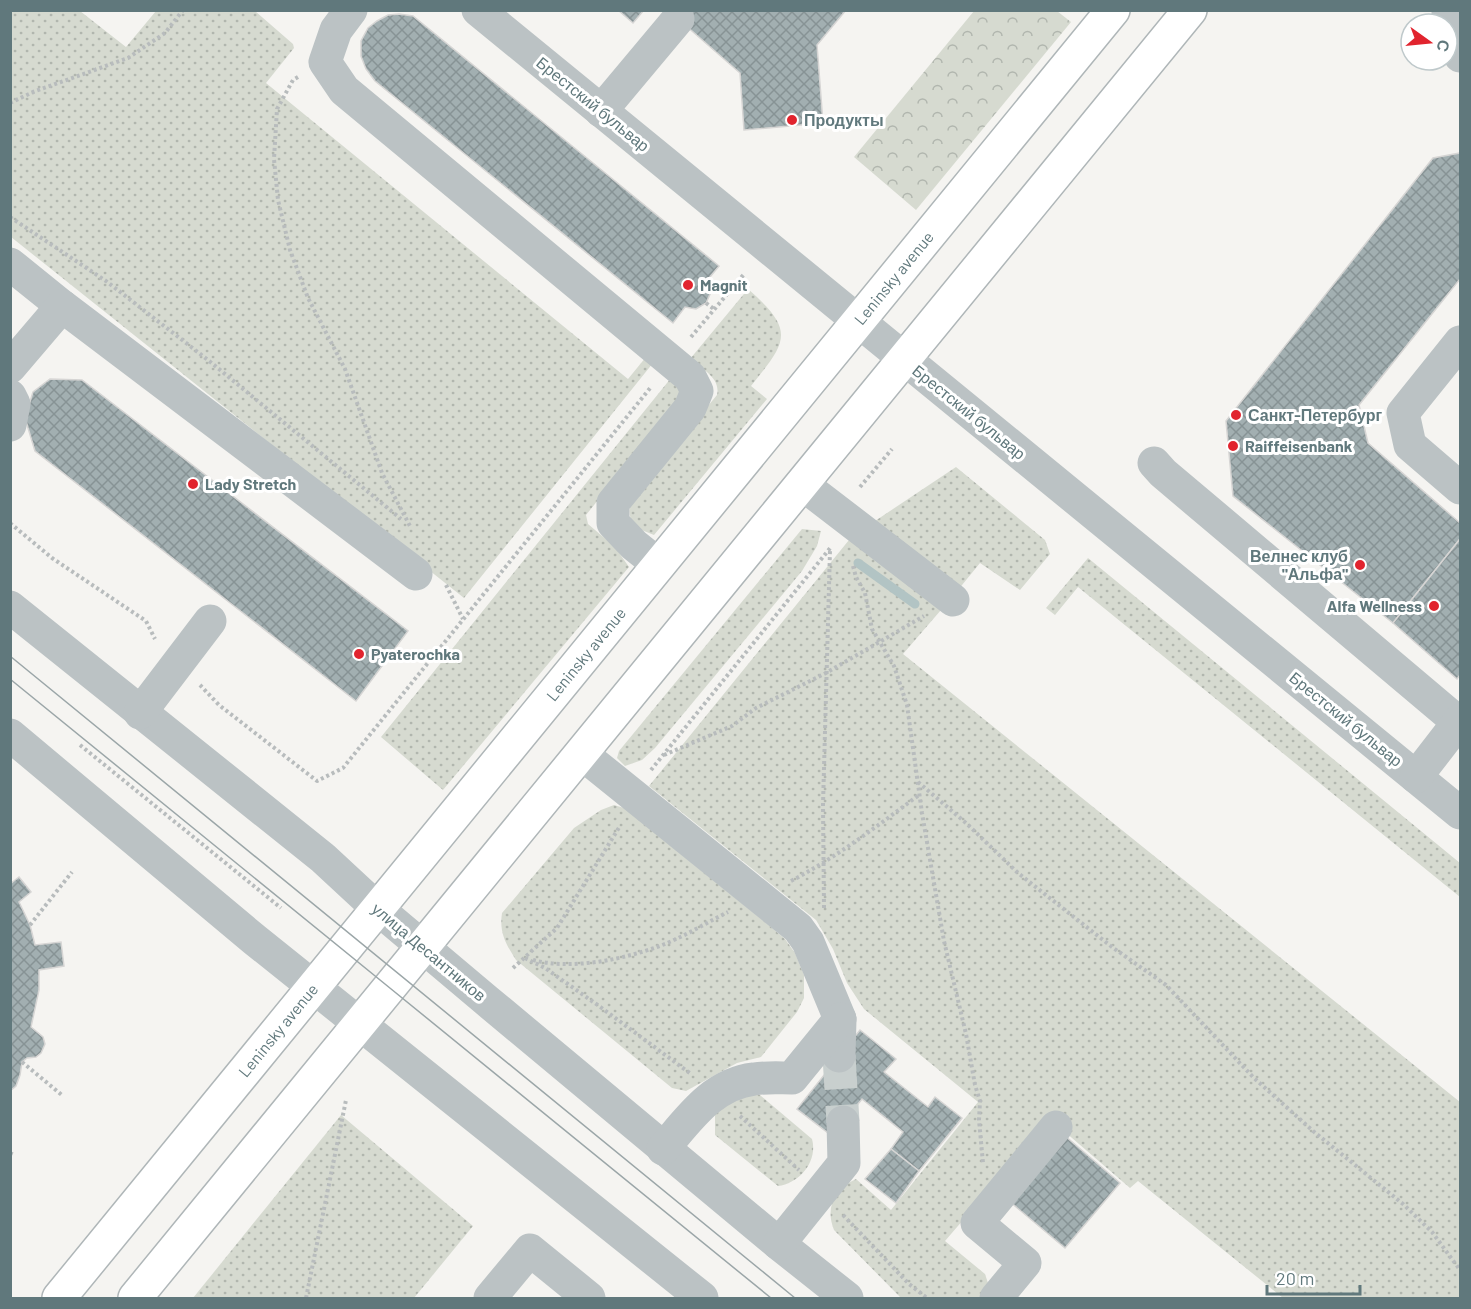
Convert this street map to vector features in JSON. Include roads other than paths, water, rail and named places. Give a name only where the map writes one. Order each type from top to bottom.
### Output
[{"type":"main road","name":"Leninsky avenue","points":[[59,1299],[1113,10]]},
{"type":"main road","points":[[135,1299],[1190,10]]},
{"type":"street","points":[[351,10],[336,30],[327,54],[344,90],[690,376],[697,391],[690,408],[613,503],[613,523],[634,545],[659,565]]},
{"type":"street","name":"Брестский бульвар","points":[[478,10],[1461,813]]},
{"type":"street","points":[[1448,10],[1448,22],[1461,56]]},
{"type":"street","points":[[601,111],[678,19]]},
{"type":"street","points":[[10,264],[62,306],[428,575]]},
{"type":"street","points":[[10,367],[62,306]]},
{"type":"street","points":[[1461,342],[1403,413],[1410,445],[1461,488]]},
{"type":"street","points":[[10,396],[14,404],[10,425]]},
{"type":"street","points":[[1154,463],[1459,721],[1416,777]]},
{"type":"street","points":[[802,484],[843,526],[952,600]]},
{"type":"street","name":"улица Десантников","points":[[10,607],[323,858],[378,909],[663,1149],[847,1299]]},
{"type":"street","points":[[140,713],[210,621]]},
{"type":"street","points":[[10,735],[359,1025],[702,1299]]},
{"type":"street","points":[[582,754],[798,928],[808,942],[840,1019],[839,1056]]},
{"type":"street","points":[[663,1149],[693,1113],[715,1093],[736,1083],[754,1079],[792,1078],[840,1019]]},
{"type":"street","points":[[779,1244],[844,1162],[843,1122]]},
{"type":"street","points":[[996,1299],[1025,1263],[977,1223],[1056,1128]]},
{"type":"street","points":[[490,1299],[530,1250],[589,1299]]},
{"type":"waterway","points":[[858,563],[915,604]]},
{"type":"tunnel","points":[[839,1056],[843,1122]]},
{"type":"tram line","points":[[10,656],[795,1298]]},
{"type":"tram line","points":[[10,679],[771,1298]]},
{"type":"place","name":"Продукты","points":[[792,120]]},
{"type":"place","name":"Magnit","points":[[688,285]]},
{"type":"place","name":"Санкт-Петербург","points":[[1236,415]]},
{"type":"place","name":"Raiffeisenbank","points":[[1233,446]]},
{"type":"place","name":"Lady Stretch","points":[[193,484]]},
{"type":"place","name":"Велнес клуб \"Альфа\"","points":[[1360,565]]},
{"type":"place","name":"Alfa Wellness","points":[[1434,606]]},
{"type":"place","name":"Pyaterochka","points":[[359,654]]}]
